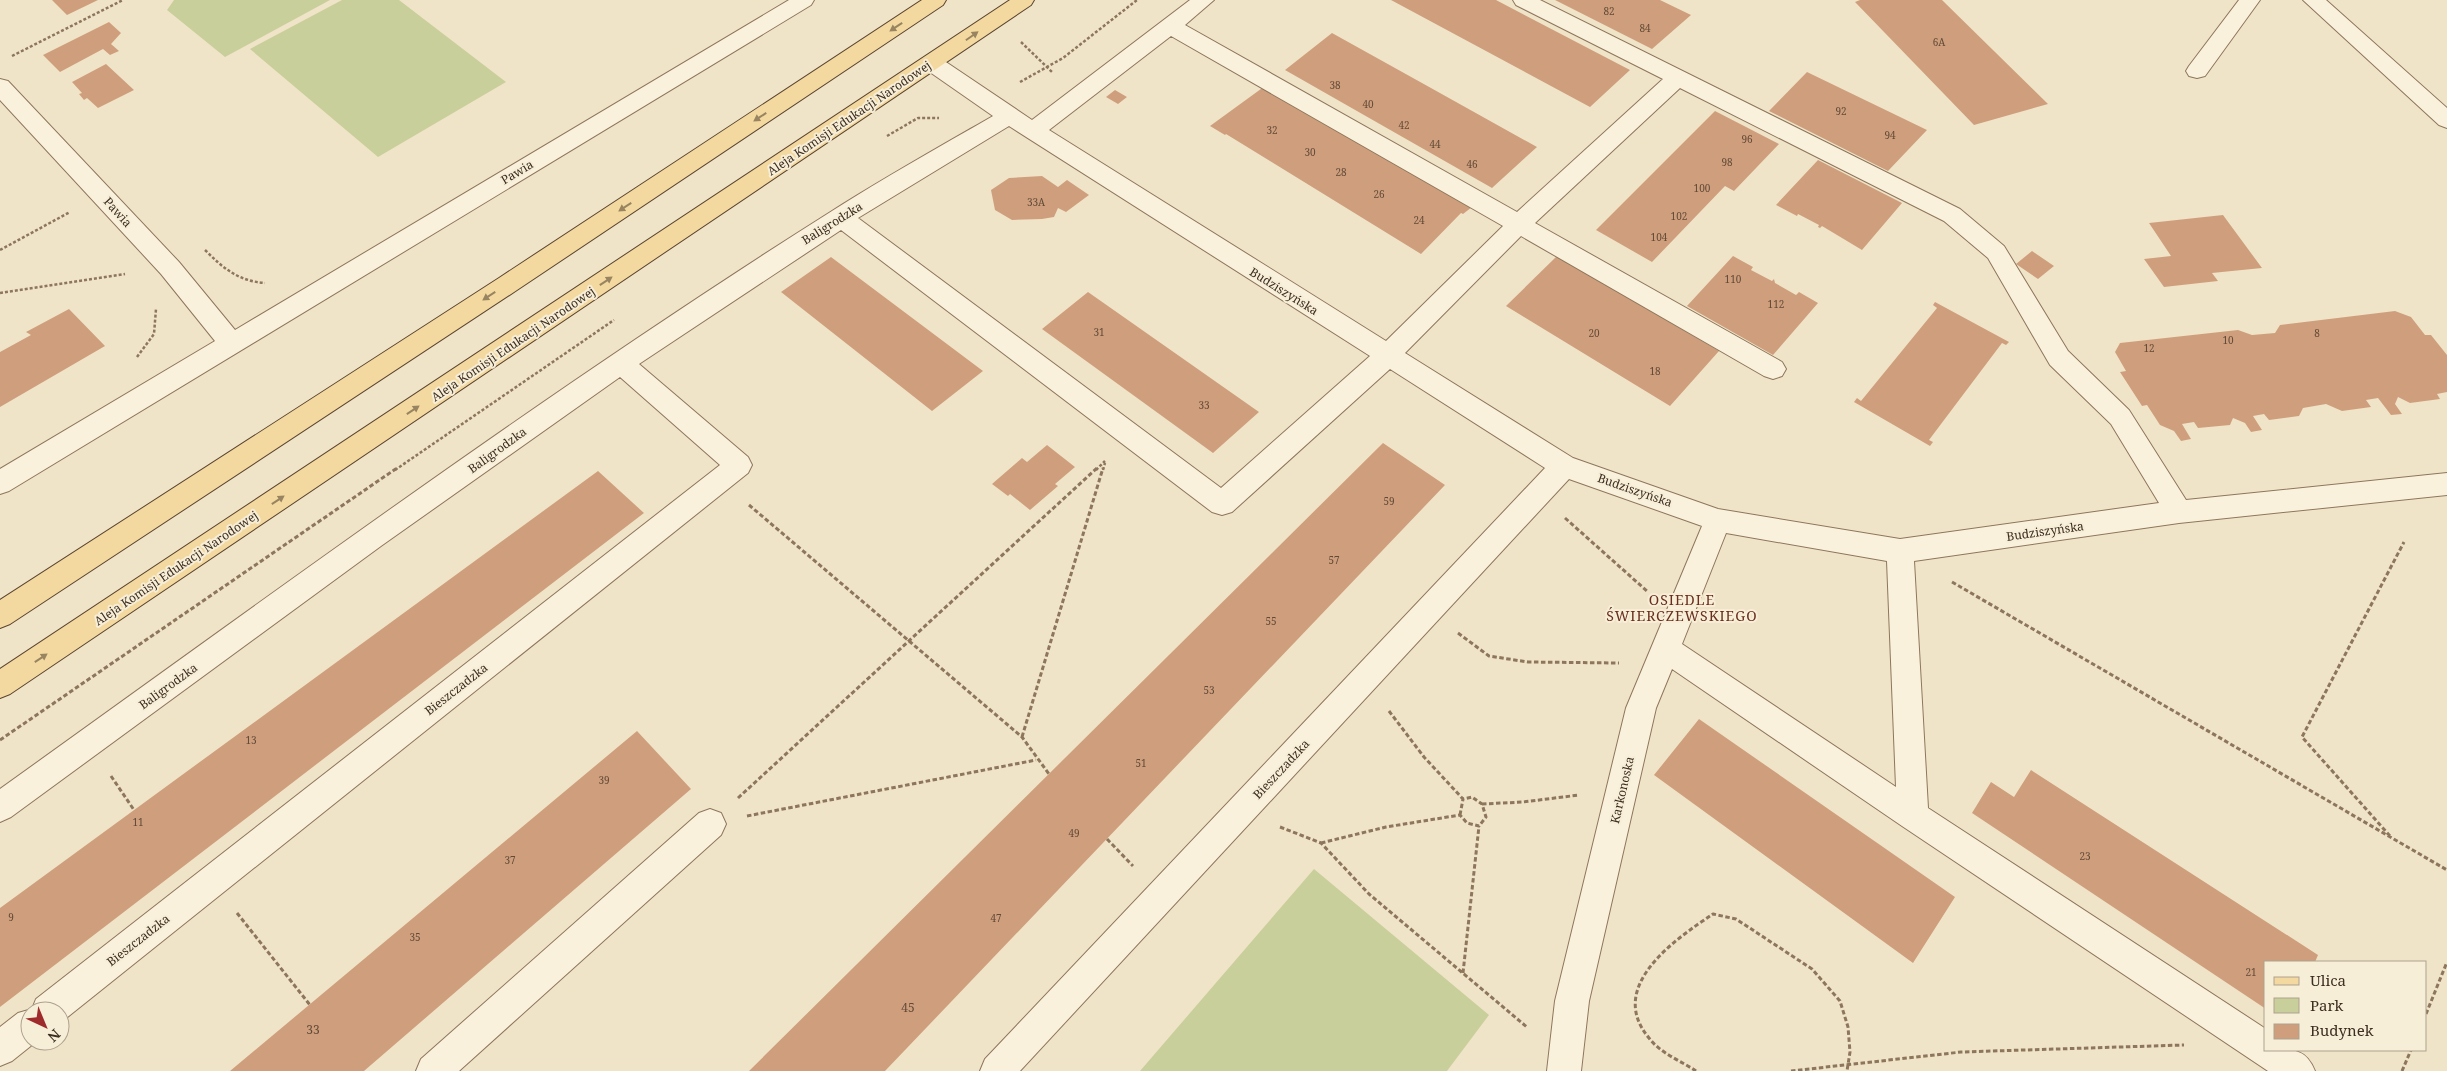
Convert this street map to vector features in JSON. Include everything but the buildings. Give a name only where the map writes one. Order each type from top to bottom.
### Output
[{"type":"main road","points":[[0,616],[508,284],[936,0]]},
{"type":"main road","name":"Aleja Komisji Edukacji Narodowej","points":[[0,685],[1024,0]]},
{"type":"street","name":"Pawia","points":[[0,483],[804,0]]},
{"type":"street","points":[[1033,131],[1204,0]]},
{"type":"street","points":[[1523,0],[1952,215],[1996,252],[2059,358],[2120,417],[2179,512]]},
{"type":"street","points":[[2197,72],[2250,0]]},
{"type":"street","points":[[2313,0],[2447,120]]},
{"type":"street","points":[[1169,25],[1520,223],[1773,369]]},
{"type":"street","name":"Budziszyńska","points":[[932,63],[1009,116],[1564,466],[1718,520],[1900,551],[2179,512],[2447,484]]},
{"type":"street","points":[[840,217],[1222,504],[1387,356],[1520,223],[1677,78]]},
{"type":"street","name":"Pawia","points":[[0,86],[170,268],[231,343]]},
{"type":"street","name":"Baligrodzka","points":[[0,807],[620,362],[840,217],[1009,116]]},
{"type":"street","name":"Bieszczadzka","points":[[61,1001],[739,465],[620,362]]},
{"type":"street","name":"Bieszczadzka","points":[[997,1071],[1564,466]]},
{"type":"street","name":"Karkonoska","points":[[1564,1065],[1572,1001],[1641,708],[1718,520]]},
{"type":"street","points":[[1900,551],[1913,816]]},
{"type":"street","points":[[1663,657],[1913,816],[2264,1049]]},
{"type":"street","points":[[433,1071],[710,824]]},
{"type":"street","points":[[0,1049],[20,1033]]},
{"type":"street","points":[[2268,1051],[2298,1071]]},
{"type":"path","points":[[9,57],[123,0]]},
{"type":"path","points":[[1019,82],[1046,69],[1137,0]]},
{"type":"path","points":[[1015,36],[1046,69]]},
{"type":"path","points":[[0,250],[102,194]]},
{"type":"path","points":[[144,283],[204,250],[230,275],[251,282],[271,283]]},
{"type":"path","points":[[0,293],[124,273],[136,277],[144,283],[156,307],[154,334],[135,360]]},
{"type":"path","points":[[710,824],[909,639],[1132,437]]},
{"type":"path","points":[[1022,737],[1105,461]]},
{"type":"path","points":[[720,481],[909,639],[1022,737],[1036,760],[1049,774]]},
{"type":"path","points":[[1538,494],[1678,619]]},
{"type":"path","points":[[2393,839],[2302,737],[2404,542]]},
{"type":"path","points":[[1900,551],[2447,870]]},
{"type":"path","points":[[1428,611],[1489,656],[1547,663],[1610,662],[1663,657]]},
{"type":"path","points":[[1365,679],[1416,749],[1463,799]]},
{"type":"path","points":[[710,824],[1036,760]]},
{"type":"path","points":[[106,768],[134,810]]},
{"type":"path","points":[[1463,799],[1472,797],[1482,804],[1522,802],[1622,790]]},
{"type":"path","points":[[1463,799],[1460,806],[1460,815],[1467,823],[1478,826]]},
{"type":"path","points":[[1463,973],[1469,939],[1472,890],[1480,842],[1478,826],[1486,817],[1482,804]]},
{"type":"path","points":[[1245,807],[1275,824],[1321,843],[1369,894],[1463,973],[1564,1065]]},
{"type":"path","points":[[1321,843],[1386,827],[1460,815]]},
{"type":"path","points":[[211,882],[310,1005]]},
{"type":"path","points":[[1696,1071],[1649,1040],[1635,1020],[1635,995],[1646,970],[1662,951],[1713,914],[1736,918],[1812,969],[1840,1001],[1848,1027],[1847,1071]]},
{"type":"path","points":[[2427,1012],[2447,962]]},
{"type":"path","points":[[1791,1071],[1961,1052],[2187,1045]]},
{"type":"path","points":[[2402,1071],[2411,1051]]},
{"type":"green space","points":[[174,0],[330,0],[225,57],[167,10]]},
{"type":"green space","points":[[342,0],[399,0],[506,82],[378,157],[250,49]]},
{"type":"green space","points":[[1314,869],[1489,1015],[1447,1071],[1140,1071]]},
{"type":"district","name":"OSIEDLE ŚWIERCZEWSKIEGO","points":[[1682,608]]}]
